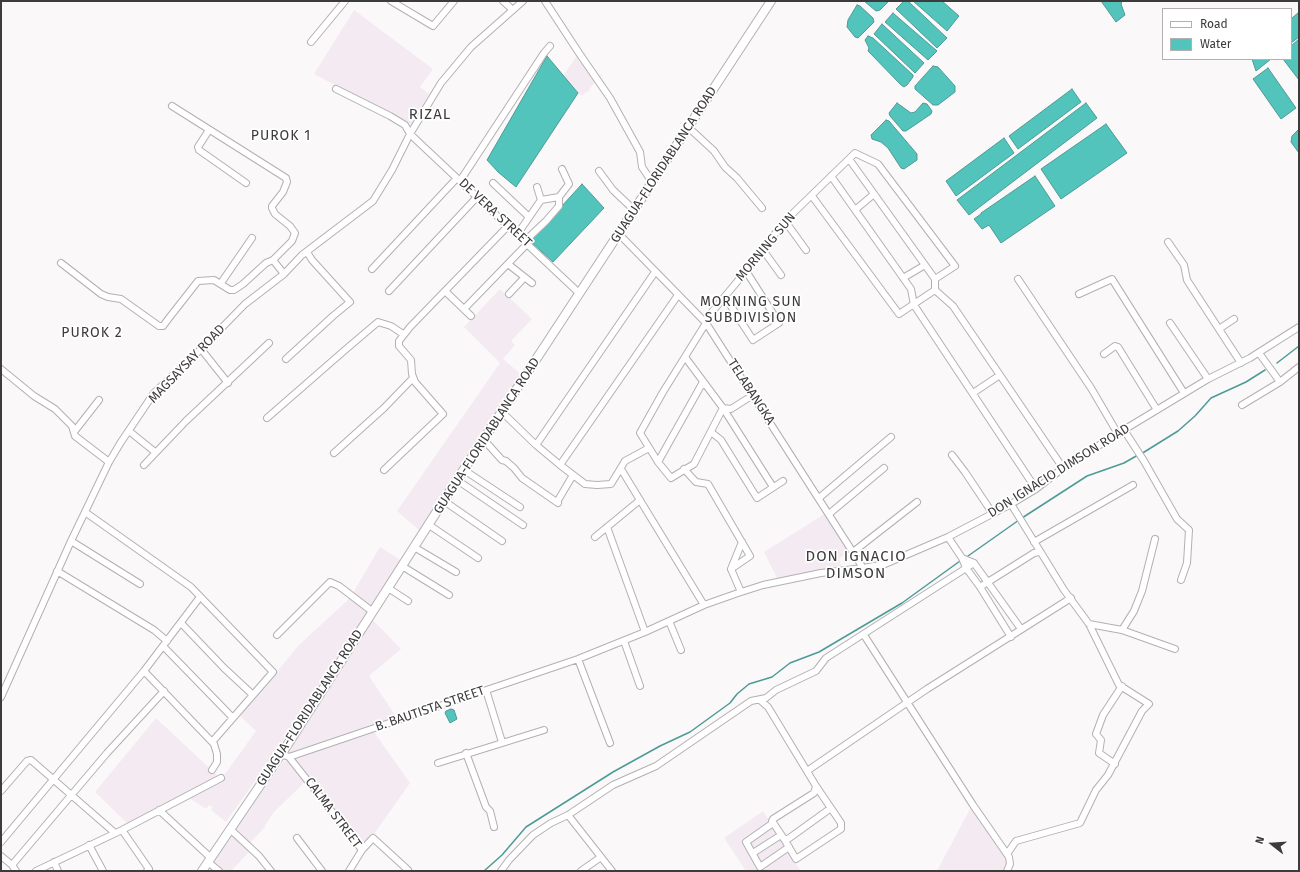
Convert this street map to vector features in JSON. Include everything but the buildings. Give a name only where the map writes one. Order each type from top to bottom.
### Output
[{"type":"main road","name":"GUAGUA-FLORIDABLANCA ROAD","points":[[202,871],[281,754],[457,480],[771,1]]},
{"type":"street","points":[[311,42],[345,1]]},
{"type":"street","points":[[391,1],[433,26],[454,1]]},
{"type":"street","points":[[503,1],[513,10]]},
{"type":"street","name":"MAGSAYSAY ROAD","points":[[1,697],[71,541],[109,462],[154,393],[201,349],[245,304],[284,274],[307,252],[373,201],[392,170],[410,134],[441,83],[472,47],[523,1]]},
{"type":"street","points":[[546,1],[610,98],[640,152],[642,167],[652,182]]},
{"type":"street","points":[[372,269],[459,179],[550,46]]},
{"type":"street","name":"DE VERA STREET","points":[[336,88],[390,116],[405,126],[410,134],[508,226],[519,231],[526,243],[580,293]]},
{"type":"street","points":[[61,263],[101,294],[108,297],[121,299],[159,326],[163,326],[198,281],[214,280],[230,290],[234,290],[244,284],[266,263],[273,260],[292,241],[295,233],[290,226],[275,214],[272,208],[283,192],[287,182],[286,178],[172,106]]},
{"type":"street","points":[[688,127],[714,151],[725,167],[762,208]]},
{"type":"street","points":[[209,130],[198,147],[199,150],[246,183]]},
{"type":"street","points":[[935,279],[955,266],[878,164],[856,153],[849,159],[935,279],[935,290],[953,306],[1063,468]]},
{"type":"street","name":"MORNING SUN","points":[[649,448],[640,433],[706,323],[707,318],[726,297],[785,221],[849,159]]},
{"type":"street","points":[[519,231],[542,200],[558,197],[569,184],[562,169]]},
{"type":"street","points":[[599,171],[613,190],[634,210]]},
{"type":"street","points":[[831,176],[911,289],[914,305],[1036,489]]},
{"type":"street","points":[[493,183],[529,217]]},
{"type":"street","points":[[537,187],[542,200]]},
{"type":"street","points":[[854,210],[874,194]]},
{"type":"street","points":[[812,196],[899,314],[935,290]]},
{"type":"street","points":[[390,291],[477,197]]},
{"type":"street","points":[[464,309],[508,264],[559,206],[558,197]]},
{"type":"street","points":[[785,221],[806,250]]},
{"type":"street","points":[[384,470],[443,414],[414,382],[411,360],[399,346],[399,342],[403,334],[508,226]]},
{"type":"street","name":"TELABANGKA","points":[[618,234],[706,323],[754,395],[863,568]]},
{"type":"street","points":[[221,283],[252,238]]},
{"type":"street","points":[[1168,242],[1184,265],[1187,280],[1241,363]]},
{"type":"street","points":[[763,250],[781,275]]},
{"type":"street","points":[[286,359],[332,316],[350,302],[312,260],[307,252]]},
{"type":"street","points":[[273,260],[284,274]]},
{"type":"street","points":[[508,264],[532,283]]},
{"type":"street","points":[[903,278],[925,265]]},
{"type":"street","points":[[536,445],[655,272]]},
{"type":"street","points":[[726,297],[753,340],[779,323],[746,272]]},
{"type":"street","points":[[509,294],[524,278]]},
{"type":"street","points":[[1018,278],[1091,388],[1118,434]]},
{"type":"street","points":[[1079,294],[1112,279],[1184,393]]},
{"type":"street","points":[[445,291],[472,316]]},
{"type":"street","points":[[560,465],[678,295]]},
{"type":"street","points":[[1219,329],[1234,319]]},
{"type":"street","points":[[267,418],[378,322],[391,326],[403,334]]},
{"type":"street","points":[[1170,323],[1208,380]]},
{"type":"street","name":"DON IGNACIO DIMSON ROAD","points":[[578,659],[645,632],[704,605],[741,592],[763,585],[821,573],[885,564],[948,538],[1036,489],[1063,468],[1184,393],[1241,363],[1299,327]]},
{"type":"street","points":[[144,465],[186,421],[269,343]]},
{"type":"street","points":[[1104,354],[1115,346],[1118,347],[1157,410]]},
{"type":"street","points":[[201,349],[228,383]]},
{"type":"street","points":[[1259,352],[1280,382]]},
{"type":"street","points":[[686,357],[722,408],[773,487]]},
{"type":"street","points":[[1242,405],[1280,382],[1299,367]]},
{"type":"street","points":[[1,369],[34,396],[55,409],[72,426],[75,436],[109,462]]},
{"type":"street","points":[[973,393],[1000,375]]},
{"type":"street","points":[[334,453],[384,408],[413,378]]},
{"type":"street","points":[[658,462],[703,382]]},
{"type":"street","points":[[722,408],[731,409],[754,395]]},
{"type":"street","points":[[74,432],[99,400]]},
{"type":"street","points":[[502,412],[536,445],[585,484],[607,485],[611,484],[625,461],[649,448],[671,478],[694,464],[722,408]]},
{"type":"street","points":[[1124,430],[1137,449],[1177,519],[1189,530],[1187,563],[1181,580]]},
{"type":"street","points":[[129,431],[155,452]]},
{"type":"street","points":[[711,432],[721,440],[757,498],[783,481]]},
{"type":"street","points":[[819,498],[891,437]]},
{"type":"street","points":[[484,440],[502,460],[506,461],[514,468],[522,478],[557,503],[573,475]]},
{"type":"street","points":[[952,455],[993,514]]},
{"type":"street","points":[[621,468],[704,605]]},
{"type":"street","points":[[829,514],[884,468]]},
{"type":"street","points":[[684,469],[696,482],[708,484],[750,556],[730,569]]},
{"type":"street","points":[[464,470],[520,507]]},
{"type":"street","points":[[457,480],[523,525]]},
{"type":"street","points":[[1034,542],[1132,485]]},
{"type":"street","points":[[595,537],[640,500]]},
{"type":"street","points":[[444,501],[502,541]]},
{"type":"street","points":[[853,552],[917,502]]},
{"type":"street","points":[[1007,854],[1016,841],[1080,823],[1096,790],[1115,764],[1142,711],[1149,704],[1119,685],[1089,624],[1039,552],[1011,504]]},
{"type":"street","points":[[85,512],[191,587],[273,672],[212,742]]},
{"type":"street","points":[[429,525],[478,558]]},
{"type":"street","points":[[607,527],[645,632]]},
{"type":"street","points":[[948,538],[1011,637]]},
{"type":"street","points":[[1122,630],[1134,611],[1142,591],[1155,539]]},
{"type":"street","points":[[71,541],[140,584]]},
{"type":"street","points":[[741,592],[730,569],[742,542]]},
{"type":"street","points":[[414,547],[456,572]]},
{"type":"street","points":[[980,587],[1034,553],[1039,552]]},
{"type":"street","points":[[962,558],[974,563],[1021,629]]},
{"type":"street","points":[[501,871],[508,860],[533,835],[551,823],[568,815],[613,785],[656,766],[751,701],[766,698],[776,690],[816,671],[826,658],[974,563]]},
{"type":"street","points":[[402,566],[450,595]]},
{"type":"street","points":[[58,571],[154,630],[233,718]]},
{"type":"street","points":[[277,634],[330,582],[339,586],[373,612]]},
{"type":"street","points":[[388,588],[408,601]]},
{"type":"street","points":[[1,842],[144,671],[200,597]]},
{"type":"street","points":[[807,771],[928,689],[1071,598]]},
{"type":"street","points":[[669,621],[681,650]]},
{"type":"street","points":[[181,623],[224,668],[253,695]]},
{"type":"street","points":[[1089,624],[1122,630],[1175,649]]},
{"type":"street","points":[[864,635],[973,805],[1007,854],[1010,861],[1007,871]]},
{"type":"street","points":[[624,641],[640,686]]},
{"type":"street","points":[[578,659],[610,743]]},
{"type":"street","name":"B. BAUTISTA STREET","points":[[289,757],[578,659]]},
{"type":"street","points":[[144,671],[212,742],[217,754],[217,762],[212,770]]},
{"type":"street","points":[[1115,764],[1099,753],[1101,740],[1096,734],[1103,715],[1122,686]]},
{"type":"street","points":[[486,690],[502,742]]},
{"type":"street","points":[[12,865],[107,753],[164,691]]},
{"type":"street","points":[[760,700],[768,707],[816,786],[841,823],[841,829],[796,859],[773,823]]},
{"type":"street","points":[[438,763],[466,753],[544,730]]},
{"type":"street","points":[[466,753],[486,808],[490,811],[494,827]]},
{"type":"street","points":[[281,754],[289,757]]},
{"type":"street","name":"CALMA STREET","points":[[289,757],[362,850],[352,870]]},
{"type":"street","points":[[1,791],[29,760],[33,761],[115,833]]},
{"type":"street","points":[[36,871],[122,830],[222,778]]},
{"type":"street","points":[[789,847],[760,867],[746,842],[773,823],[773,820],[814,793],[816,786]]},
{"type":"street","points":[[753,853],[782,837],[788,839],[831,808]]},
{"type":"street","points":[[160,810],[220,871]]},
{"type":"street","points":[[568,815],[612,871]]},
{"type":"street","points":[[230,829],[260,856],[271,871]]},
{"type":"street","points":[[122,830],[149,869],[147,871]]},
{"type":"street","points":[[297,838],[322,871]]},
{"type":"street","points":[[362,850],[373,838],[408,870]]},
{"type":"street","points":[[89,845],[103,871]]},
{"type":"street","points":[[1,856],[12,865],[16,871]]},
{"type":"street","points":[[581,871],[601,858]]},
{"type":"street","points":[[54,862],[58,871]]},
{"type":"shaded area","points":[[354,10],[433,69],[420,87],[429,94],[411,125],[314,74]]},
{"type":"shaded area","points":[[578,54],[593,74],[602,75],[589,89],[590,90],[582,95],[578,93],[563,76]]},
{"type":"shaded area","points":[[500,289],[532,319],[511,341],[515,345],[503,359],[522,375],[421,532],[397,511],[500,363],[464,327]]},
{"type":"shaded area","points":[[826,513],[850,552],[839,558],[841,567],[818,570],[778,580],[764,552]]},
{"type":"shaded area","points":[[380,547],[402,561],[270,760],[226,822],[211,810],[213,807],[209,805],[206,809],[189,798],[222,778],[256,731],[240,716],[299,645],[350,598]]},
{"type":"shaded area","points":[[372,619],[401,649],[369,676],[397,718],[289,754],[288,749]]},
{"type":"shaded area","points":[[156,718],[219,777],[128,824],[95,792]]},
{"type":"shaded area","points":[[374,732],[410,783],[367,844],[363,845],[292,759]]},
{"type":"shaded area","points":[[287,760],[306,781],[274,812],[265,827],[249,844],[235,830],[283,762]]},
{"type":"shaded area","points":[[972,805],[1008,858],[1006,871],[937,871]]},
{"type":"shaded area","points":[[763,811],[800,870],[799,871],[746,871],[724,838]]},
{"type":"shaded area","points":[[232,836],[250,851],[231,871],[222,871],[213,863]]},
{"type":"water","points":[[864,1],[889,1],[880,10],[876,11]]},
{"type":"water","points":[[904,1],[908,1],[947,38],[937,48],[896,9]]},
{"type":"water","points":[[913,1],[942,1],[959,16],[947,31]]},
{"type":"water","points":[[1101,1],[1122,1],[1121,4],[1125,15],[1116,22]]},
{"type":"water","points":[[857,5],[873,18],[874,22],[858,38],[855,37],[847,27],[848,20]]},
{"type":"water","points":[[1299,12],[1299,37],[1292,42],[1292,18]]},
{"type":"water","points":[[893,13],[937,51],[928,60],[885,22]]},
{"type":"water","points":[[882,24],[924,63],[915,73],[874,34]]},
{"type":"water","points":[[868,36],[873,38],[913,75],[907,85],[904,87],[901,85],[868,51],[869,48],[865,40]]},
{"type":"water","points":[[1299,39],[1299,80],[1284,60],[1292,60],[1292,45]]},
{"type":"water","points":[[547,56],[578,93],[516,187],[498,172],[487,160]]},
{"type":"water","points":[[1252,60],[1270,60],[1256,71]]},
{"type":"water","points":[[933,66],[938,67],[955,86],[955,92],[938,105],[933,105],[915,89],[915,86]]},
{"type":"water","points":[[1268,68],[1296,108],[1281,119],[1253,79]]},
{"type":"water","points":[[1072,89],[1081,102],[1018,149],[1009,136]]},
{"type":"water","points":[[897,103],[911,113],[915,112],[923,103],[927,104],[932,111],[931,114],[906,131],[903,131],[889,113]]},
{"type":"water","points":[[1086,103],[1097,118],[969,215],[957,200]]},
{"type":"water","points":[[886,120],[889,121],[917,154],[917,160],[904,169],[901,168],[888,148],[881,142],[872,139],[871,135]]},
{"type":"water","points":[[1106,124],[1127,153],[1061,199],[1041,169]]},
{"type":"water","points":[[1299,129],[1299,153],[1291,142],[1292,136]]},
{"type":"water","points":[[1004,138],[1014,153],[956,196],[946,181]]},
{"type":"water","points":[[1035,176],[1055,206],[1001,243],[989,225],[982,229],[974,219]]},
{"type":"water","points":[[582,184],[604,208],[553,262],[530,241]]},
{"type":"water","points":[[451,709],[454,710],[457,719],[450,723],[445,713]]},
{"type":"waterway","points":[[1277,363],[1299,346]]},
{"type":"waterway","points":[[1141,454],[1178,431],[1195,416],[1211,398],[1246,382],[1265,370]]},
{"type":"waterway","points":[[1022,518],[1087,476],[1124,463],[1138,455]]},
{"type":"waterway","points":[[968,556],[1019,520]]},
{"type":"waterway","points":[[484,871],[502,855],[526,827],[613,772],[660,746],[690,732],[730,703],[737,694],[749,684],[772,677],[790,663],[819,652],[902,603],[960,561]]},
{"type":"district","name":"RIZAL","points":[[430,115]]},
{"type":"district","name":"PUROK 1","points":[[281,136]]},
{"type":"district","name":"MORNING SUN SUBDIVISION","points":[[751,310]]},
{"type":"district","name":"PUROK 2","points":[[92,333]]},
{"type":"district","name":"DON IGNACIO DIMSON","points":[[856,566]]}]
